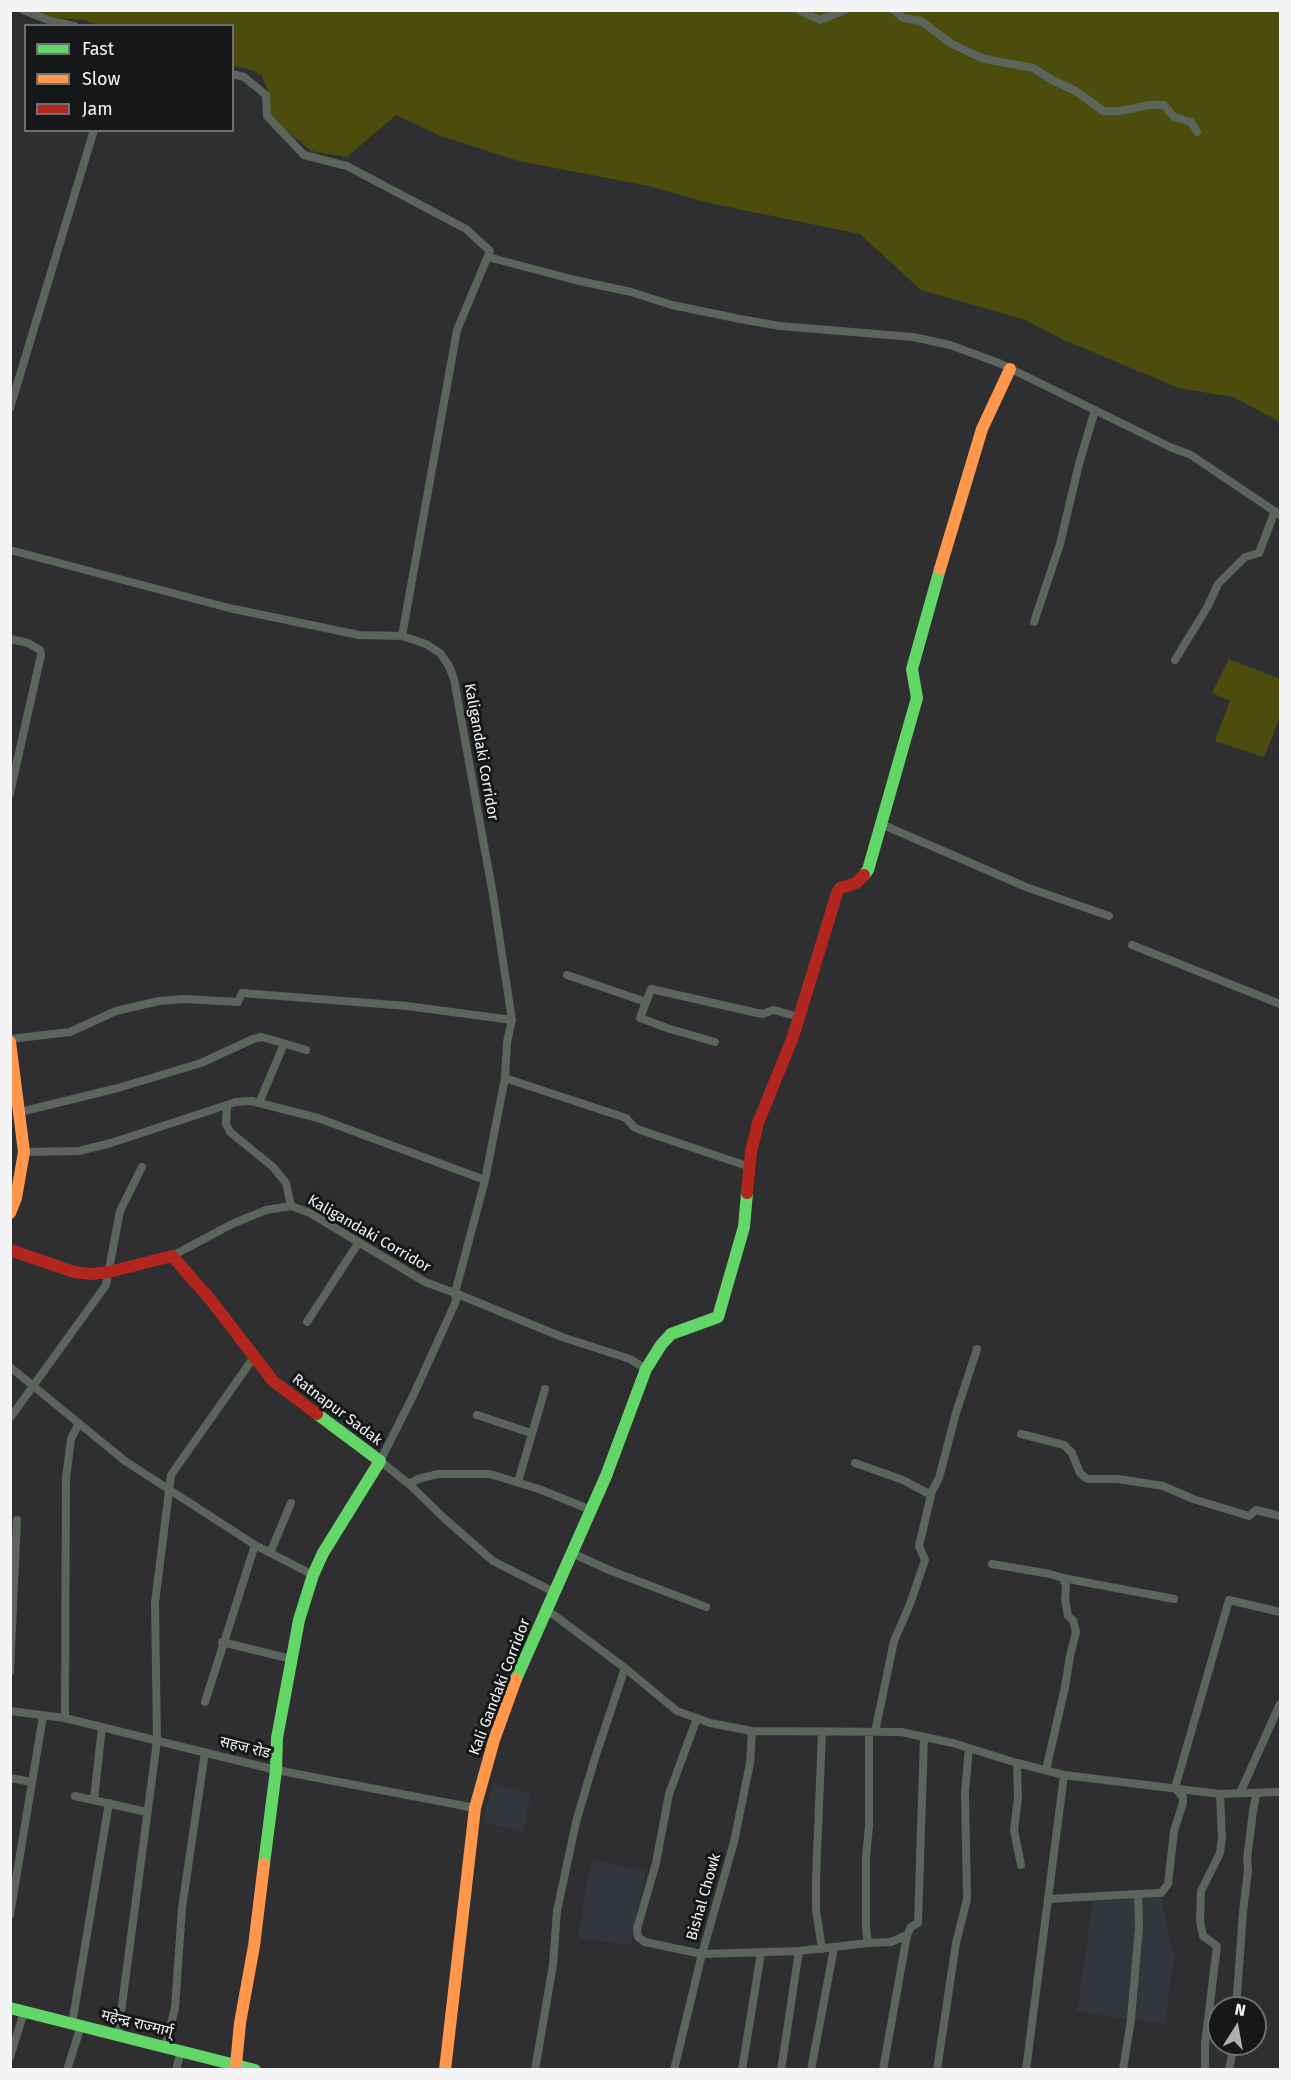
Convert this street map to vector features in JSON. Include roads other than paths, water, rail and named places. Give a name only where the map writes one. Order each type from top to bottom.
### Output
[{"type":"main road","points":[[750,1167],[758,1123],[799,1017],[837,892],[840,888],[856,883],[868,870],[917,698],[912,669],[931,597],[982,429],[1010,369]]},
{"type":"main road","points":[[10,1041],[24,1152],[16,1198],[10,1213]]},
{"type":"main road","name":"Kali Gandaki Corridor","points":[[445,2070],[475,1808],[494,1740],[518,1674],[606,1476],[646,1369],[670,1334],[718,1317],[744,1227],[750,1167]]},
{"type":"main road","points":[[10,1250],[74,1272],[91,1274],[110,1272],[172,1256]]},
{"type":"main road","name":"Ratnapur Sadak","points":[[172,1256],[210,1299],[273,1381],[380,1461],[323,1553],[313,1575],[299,1620],[278,1738],[254,1946],[240,2023],[236,2065]]},
{"type":"main road","name":"महेन्द्र राज्मार्ग्","points":[[10,2008],[255,2070]]},
{"type":"street","points":[[23,10],[65,24]]},
{"type":"street","points":[[799,10],[820,20],[845,10]]},
{"type":"street","points":[[894,10],[903,18],[921,21],[952,44],[985,59],[1032,68],[1076,91],[1103,111],[1164,105],[1174,117],[1191,122],[1197,132]]},
{"type":"street","points":[[234,74],[244,77],[266,95],[267,116],[304,154],[347,166],[466,229],[490,251],[457,330],[402,636]]},
{"type":"street","points":[[10,408],[93,132]]},
{"type":"street","points":[[488,257],[631,292],[672,305],[740,319],[780,326],[934,341],[950,345],[1010,369],[1191,455],[1278,513],[1259,553],[1245,557],[1218,584],[1208,606],[1175,660]]},
{"type":"street","points":[[1034,622],[1060,544],[1095,411]]},
{"type":"street","name":"Kaligandaki Corridor","points":[[10,550],[230,608],[359,635],[402,636],[426,644],[440,653],[449,666],[454,679],[493,895],[512,1020],[507,1042],[505,1078],[485,1180],[455,1293]]},
{"type":"street","points":[[10,639],[28,643],[40,650],[41,655],[10,793]]},
{"type":"street","points":[[881,824],[1026,887],[1109,916]]},
{"type":"street","points":[[1132,945],[1281,1004]]},
{"type":"street","points":[[567,975],[646,1002]]},
{"type":"street","points":[[715,1042],[640,1018],[651,989],[762,1014],[774,1010],[799,1017]]},
{"type":"street","points":[[10,1041],[70,1032],[116,1011],[159,1001],[184,999],[238,1002],[242,993],[407,1006],[512,1020]]},
{"type":"street","points":[[20,1112],[118,1088],[201,1063],[262,1037],[306,1050]]},
{"type":"street","points":[[259,1103],[284,1044]]},
{"type":"street","points":[[505,1078],[626,1118],[640,1130],[750,1167]]},
{"type":"street","points":[[24,1152],[79,1151],[111,1143],[236,1102],[251,1101],[318,1118],[485,1180]]},
{"type":"street","points":[[227,1106],[226,1124],[230,1132],[264,1158],[280,1175],[286,1183],[291,1206]]},
{"type":"street","points":[[10,1418],[106,1286],[120,1210],[142,1167]]},
{"type":"street","name":"Kaligandaki Corridor","points":[[172,1256],[232,1224],[266,1210],[291,1206],[310,1213],[425,1282],[562,1337],[630,1359],[646,1369]]},
{"type":"street","points":[[307,1322],[359,1242]]},
{"type":"street","points":[[455,1293],[456,1301],[448,1319],[380,1461],[409,1484],[493,1561],[554,1592]]},
{"type":"street","points":[[868,1943],[866,1928],[867,1857],[872,1732],[894,1641],[910,1604],[924,1560],[920,1546],[931,1495],[939,1478],[956,1413],[977,1349]]},
{"type":"street","points":[[118,2035],[157,1741],[155,1603],[168,1490],[171,1476],[177,1466],[254,1357]]},
{"type":"street","points":[[10,1366],[125,1461],[255,1545],[313,1575]]},
{"type":"street","points":[[518,1482],[545,1389]]},
{"type":"street","points":[[477,1415],[531,1433]]},
{"type":"street","points":[[65,1718],[66,1478],[71,1439],[79,1423]]},
{"type":"street","points":[[1021,1434],[1064,1445],[1072,1453],[1080,1473],[1087,1479],[1118,1479],[1163,1486],[1249,1516],[1256,1509],[1281,1516]]},
{"type":"street","points":[[855,1463],[903,1480],[931,1495]]},
{"type":"street","points":[[409,1484],[438,1474],[490,1474],[518,1482],[591,1510]]},
{"type":"street","points":[[270,1553],[291,1503]]},
{"type":"street","points":[[10,1671],[17,1520]]},
{"type":"street","points":[[205,1702],[222,1642],[255,1545]]},
{"type":"street","points":[[572,1553],[609,1570],[706,1606]]},
{"type":"street","points":[[992,1564],[1174,1599]]},
{"type":"street","points":[[1046,1770],[1076,1632],[1073,1620],[1068,1616],[1064,1578]]},
{"type":"street","points":[[1174,1788],[1229,1600],[1281,1612]]},
{"type":"street","points":[[545,1611],[554,1615],[626,1668],[677,1711],[710,1723],[752,1731],[901,1732],[969,1748],[1017,1764],[1064,1775],[1220,1794],[1281,1792]]},
{"type":"street","points":[[222,1642],[291,1659]]},
{"type":"street","points":[[535,2070],[553,1965],[557,1911],[576,1822],[626,1668]]},
{"type":"street","points":[[1240,1793],[1281,1704]]},
{"type":"street","name":"सहज रोड","points":[[10,1711],[65,1718],[276,1770],[475,1808]]},
{"type":"street","points":[[10,1915],[43,1716]]},
{"type":"street","points":[[696,1718],[669,1794],[656,1863],[638,1929],[638,1937],[645,1942],[702,1954],[834,1948],[891,1942],[907,1935]]},
{"type":"street","points":[[94,1799],[102,1727]]},
{"type":"street","name":"Bishal Chowk","points":[[674,2070],[702,1954],[734,1842],[750,1763],[752,1731]]},
{"type":"street","points":[[822,1732],[816,1910],[822,1949]]},
{"type":"street","points":[[883,2070],[907,1935],[911,1927],[918,1923],[924,1737]]},
{"type":"street","points":[[937,2070],[956,1943],[966,1899],[965,1802],[969,1748]]},
{"type":"street","points":[[165,2047],[175,2008],[182,1908],[205,1752]]},
{"type":"street","points":[[1017,1764],[1018,1798],[1014,1830],[1021,1865]]},
{"type":"street","points":[[1026,2070],[1064,1775]]},
{"type":"street","points":[[10,1778],[32,1782]]},
{"type":"street","points":[[1048,1899],[1161,1893],[1168,1884],[1174,1831],[1183,1803],[1183,1797],[1174,1788]]},
{"type":"street","points":[[1237,1996],[1242,1912],[1248,1870],[1247,1859],[1253,1811],[1256,1796],[1259,1793]]},
{"type":"street","points":[[1205,2070],[1205,2044],[1217,1946],[1203,1936],[1200,1921],[1201,1891],[1220,1853],[1222,1837],[1220,1794]]},
{"type":"street","points":[[75,1796],[147,1812]]},
{"type":"street","points":[[67,2070],[76,2025],[109,1803]]},
{"type":"street","points":[[1123,2070],[1131,2019],[1139,1927],[1138,1894]]},
{"type":"street","points":[[812,2070],[834,1948]]},
{"type":"street","points":[[781,2070],[800,1951]]},
{"type":"street","points":[[742,2070],[761,1953]]},
{"type":"street","points":[[10,2057],[24,2012]]},
{"type":"street","points":[[176,2070],[181,2051]]}]
